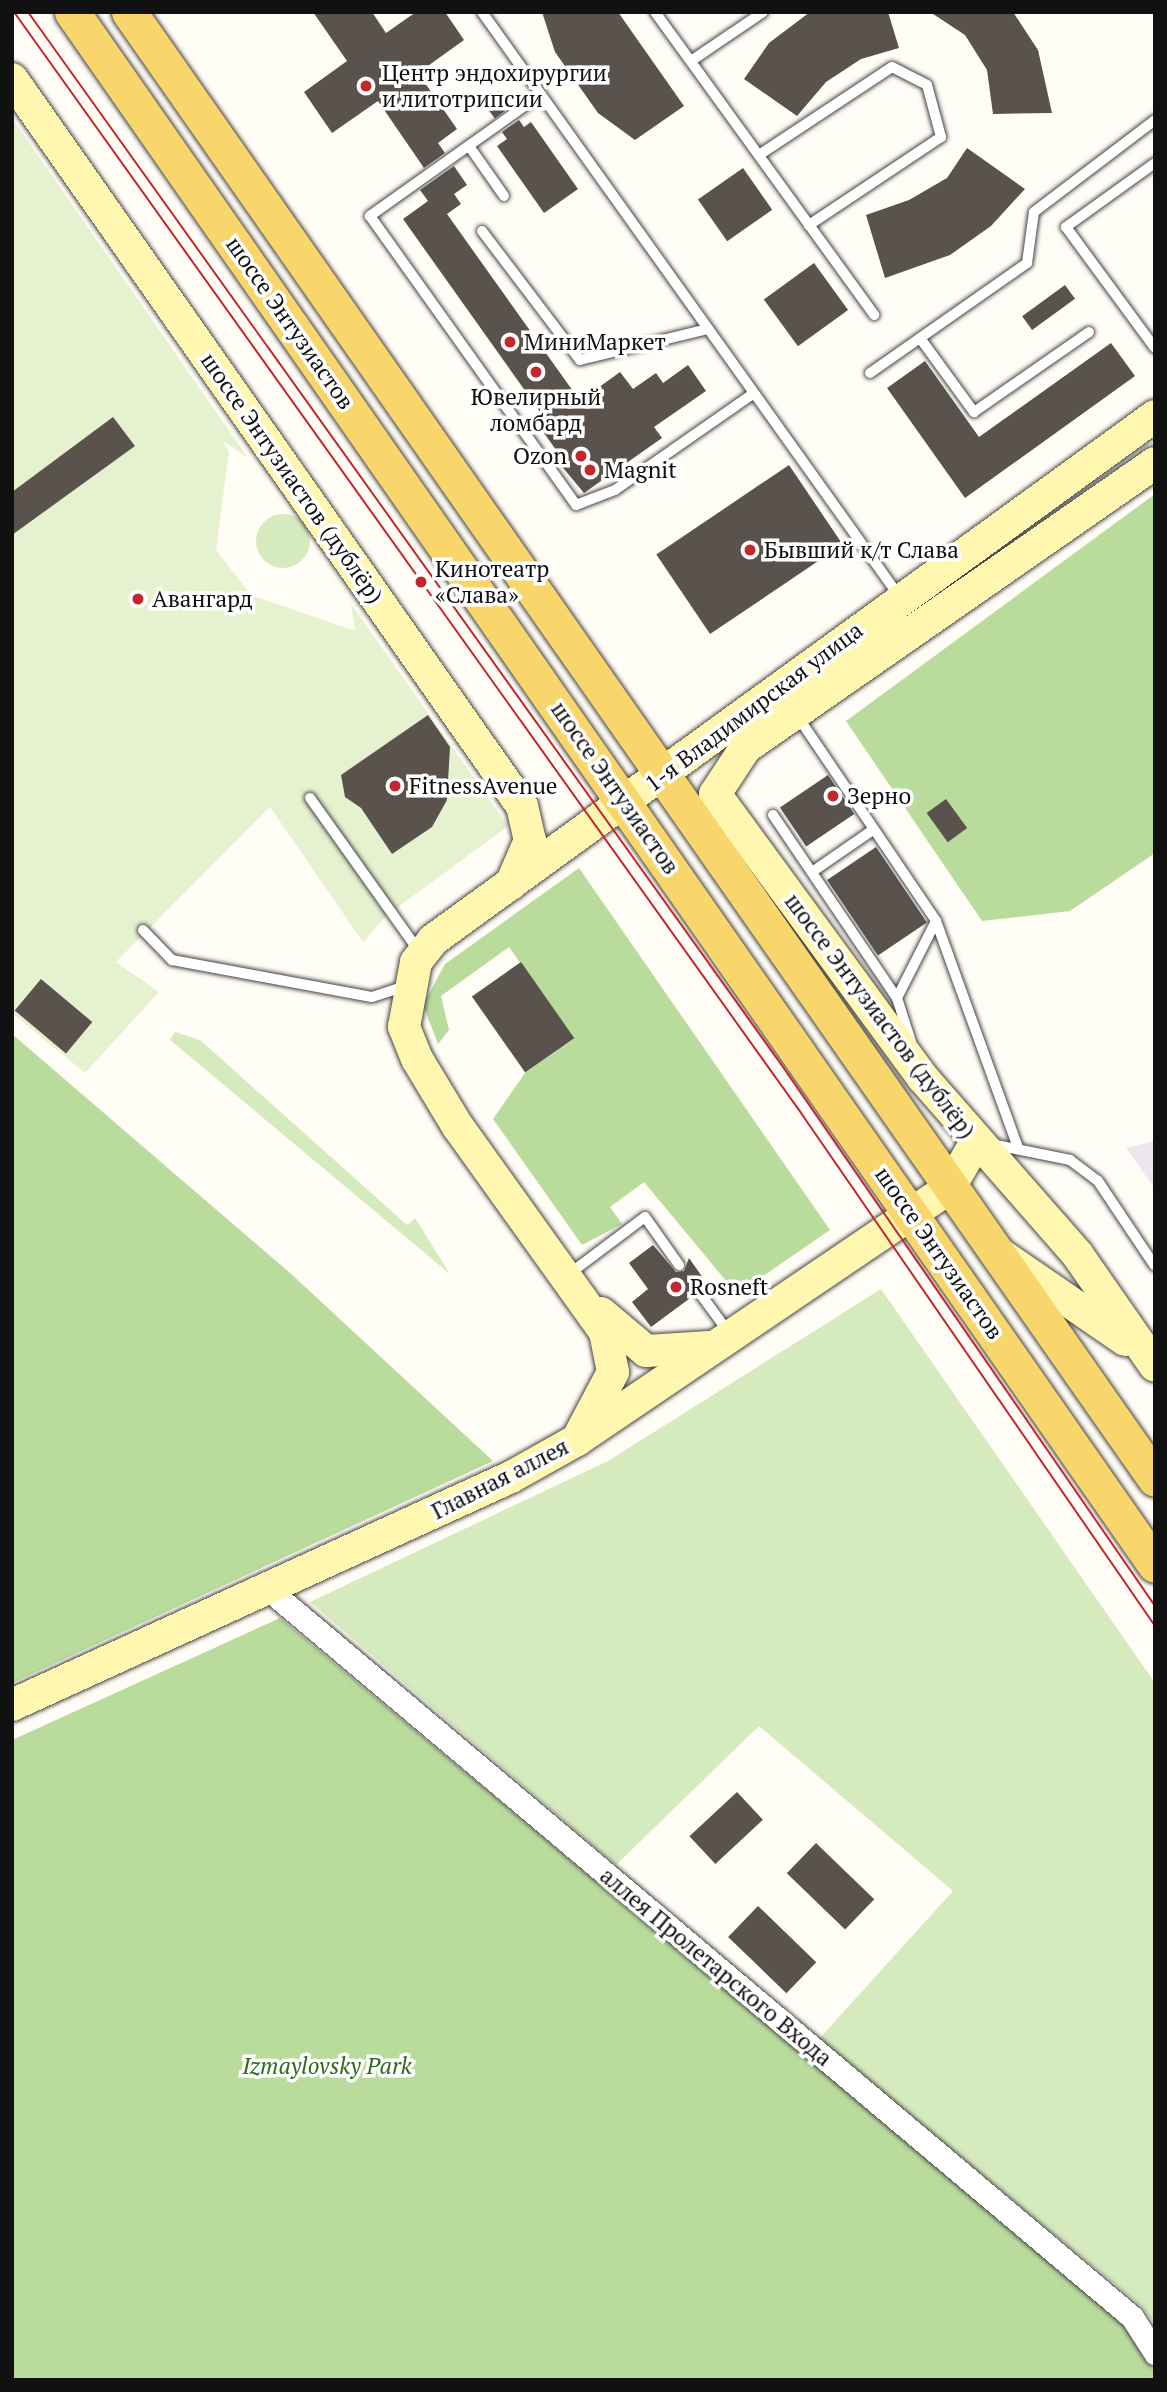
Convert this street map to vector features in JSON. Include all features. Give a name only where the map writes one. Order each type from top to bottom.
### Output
[{"type":"main road","name":"шоссе Энтузиастов","points":[[72,12],[627,804],[1155,1565]]},
{"type":"main road","name":"шоссе Энтузиастов","points":[[130,12],[372,352],[661,775],[702,804],[950,1186],[1155,1479]]},
{"type":"main road","name":"шоссе Энтузиастов (дублёр)","points":[[12,79],[522,806],[530,840],[510,886]]},
{"type":"main road","name":"1-я Владимирская улица","points":[[577,1440],[609,1385],[612,1355],[606,1332],[568,1275],[458,1127],[417,1059],[404,1027],[409,985],[421,956],[433,940],[627,804],[661,775],[901,598],[1155,416]]},
{"type":"main road","name":"1-я Владимирская улица","points":[[702,804],[746,747],[1155,463]]},
{"type":"main road","name":"шоссе Энтузиастов (дублёр)","points":[[702,804],[976,1142],[1077,1254],[1155,1366]]},
{"type":"main road","points":[[950,1186],[976,1142]]},
{"type":"main road","name":"Главная аллея","points":[[12,1705],[511,1477],[577,1440],[950,1186]]},
{"type":"main road","points":[[996,1251],[1101,1319],[1155,1366]]},
{"type":"main road","name":"1-я Владимирская улица","points":[[568,1275],[617,1331],[646,1351],[722,1341]]},
{"type":"street","name":"аллея Пролетарского Входа","points":[[268,1590],[670,1919],[775,2009],[1132,2317],[1155,2353]]},
{"type":"lane","points":[[482,12],[901,598]]},
{"type":"lane","points":[[656,12],[874,315]]},
{"type":"lane","points":[[691,61],[763,12]]},
{"type":"lane","points":[[759,155],[892,67],[926,85],[941,137],[809,225]]},
{"type":"lane","points":[[541,95],[370,216],[576,505],[615,490],[754,393]]},
{"type":"lane","points":[[870,373],[1027,263],[1034,212],[1155,120]]},
{"type":"lane","points":[[469,146],[505,196]]},
{"type":"lane","points":[[1155,163],[1066,227],[1155,348]]},
{"type":"lane","points":[[482,231],[580,360],[708,329]]},
{"type":"lane","points":[[920,338],[974,412],[1089,332]]},
{"type":"lane","points":[[794,712],[936,921],[1022,1148]]},
{"type":"lane","points":[[310,798],[421,956]]},
{"type":"lane","points":[[773,814],[897,998],[923,1078]]},
{"type":"lane","points":[[812,872],[874,829]]},
{"type":"lane","points":[[897,998],[936,921]]},
{"type":"lane","points":[[143,930],[172,960],[373,997],[409,985]]},
{"type":"lane","points":[[976,1142],[1022,1148],[1070,1160],[1098,1181],[1155,1266]]},
{"type":"lane","points":[[568,1275],[645,1217],[679,1265]]},
{"type":"lane","points":[[699,1292],[722,1341]]},
{"type":"shaded area","points":[[1155,1141],[1155,1189],[1126,1148]]},
{"type":"green space","name":"Авангард","points":[[12,118],[248,458],[223,441],[229,452],[216,550],[251,595],[355,631],[351,604],[508,826],[386,916],[363,942],[270,807],[116,962],[159,992],[85,1073],[12,1013]]},
{"type":"green space","points":[[1155,494],[1155,853],[1070,911],[982,921],[846,721]]},
{"type":"green space","points":[[283,514],[302,522],[310,541],[302,560],[283,568],[264,560],[256,541],[264,522]]},
{"type":"green space","points":[[579,868],[830,1230],[737,1294],[644,1182],[610,1207],[622,1224],[582,1245],[493,1119],[525,1073],[574,1039],[509,947],[441,996],[449,1030],[438,1044],[423,1005],[445,964]]},
{"type":"green space","points":[[175,1032],[200,1040],[407,1225],[415,1218],[450,1274],[170,1040]]},
{"type":"green space","points":[[12,1034],[289,1272],[493,1461],[12,1683]]},
{"type":"green space","points":[[881,1289],[1155,1683],[1155,2325],[1144,2308],[818,2040],[953,1891],[759,1726],[616,1865],[310,1602],[608,1461]]},
{"type":"green space","name":"Izmaylovsky Park","points":[[280,1618],[1124,2322],[1155,2370],[1155,2380],[12,2380],[12,1740]]},
{"type":"building","name":"Центр эндохирургии и литотрипсии","points":[[313,12],[372,12],[386,33],[416,12],[445,12],[464,40],[418,73],[457,129],[438,143],[445,153],[424,168],[378,101],[332,133],[304,92],[347,61]]},
{"type":"building","points":[[542,12],[618,12],[684,106],[635,140],[598,113],[555,52]]},
{"type":"building","points":[[810,12],[888,12],[899,48],[861,59],[826,82],[797,116],[744,79],[769,43]]},
{"type":"building","points":[[930,12],[1013,12],[1038,50],[1052,113],[993,114],[987,70],[965,35]]},
{"type":"building","points":[[498,91],[510,107],[495,118],[483,102]]},
{"type":"building","points":[[519,120],[524,127],[531,122],[578,189],[544,213],[497,146],[507,139],[502,132]]},
{"type":"building","points":[[967,148],[1025,189],[991,226],[950,255],[885,278],[866,215],[909,200],[947,178]]},
{"type":"building","points":[[454,166],[467,185],[454,194],[461,204],[447,214],[580,401],[620,372],[633,389],[656,373],[663,383],[688,365],[706,391],[654,427],[662,438],[584,493],[554,457],[559,454],[541,429],[548,423],[403,219],[428,201],[420,190]]},
{"type":"building","points":[[743,168],[772,210],[727,241],[698,200]]},
{"type":"building","points":[[814,263],[848,310],[798,346],[764,299]]},
{"type":"building","points":[[1065,285],[1075,299],[1032,330],[1022,316]]},
{"type":"building","points":[[1111,343],[1135,376],[965,498],[887,388],[925,361],[979,437]]},
{"type":"building","points":[[113,417],[135,446],[12,535],[12,492]]},
{"type":"building","name":"Бывший к/т Слава","points":[[789,465],[843,545],[710,634],[656,554]]},
{"type":"building","name":"FitnessAvenue","points":[[428,715],[450,747],[447,800],[432,827],[392,854],[361,808],[345,797],[341,775]]},
{"type":"building","points":[[828,775],[854,814],[806,846],[780,807]]},
{"type":"building","points":[[946,799],[967,828],[948,842],[927,813]]},
{"type":"building","points":[[876,847],[927,922],[878,955],[827,880]]},
{"type":"building","points":[[521,962],[574,1038],[525,1073],[472,996]]},
{"type":"building","points":[[41,979],[92,1022],[66,1053],[15,1010]]},
{"type":"building","name":"Rosneft","points":[[653,1245],[676,1272],[684,1271],[689,1258],[708,1285],[694,1286],[693,1296],[651,1327],[632,1302],[648,1289],[629,1263]]},
{"type":"building","points":[[737,1792],[763,1820],[715,1864],[689,1836]]},
{"type":"building","points":[[816,1843],[874,1899],[845,1929],[787,1873]]},
{"type":"building","points":[[758,1906],[816,1962],[786,1993],[728,1937]]},
{"type":"tram line","points":[[14,12],[801,1113],[1155,1626]]},
{"type":"tram line","points":[[28,12],[781,1064],[1155,1606]]},
{"type":"place","name":"Центр эндохирургии и литотрипсии","points":[[366,86]]},
{"type":"place","name":"МиниМаркет","points":[[510,342]]},
{"type":"place","name":"Ювелирный ломбард","points":[[536,372]]},
{"type":"place","name":"Ozon","points":[[581,456]]},
{"type":"place","name":"Magnit","points":[[590,470]]},
{"type":"place","name":"Бывший к/т Слава","points":[[750,550]]},
{"type":"place","name":"Кинотеатр «Слава»","points":[[421,582]]},
{"type":"place","name":"Авангард","points":[[138,599]]},
{"type":"place","name":"FitnessAvenue","points":[[395,786]]},
{"type":"place","name":"Зерно","points":[[833,796]]},
{"type":"place","name":"Rosneft","points":[[676,1287]]}]
